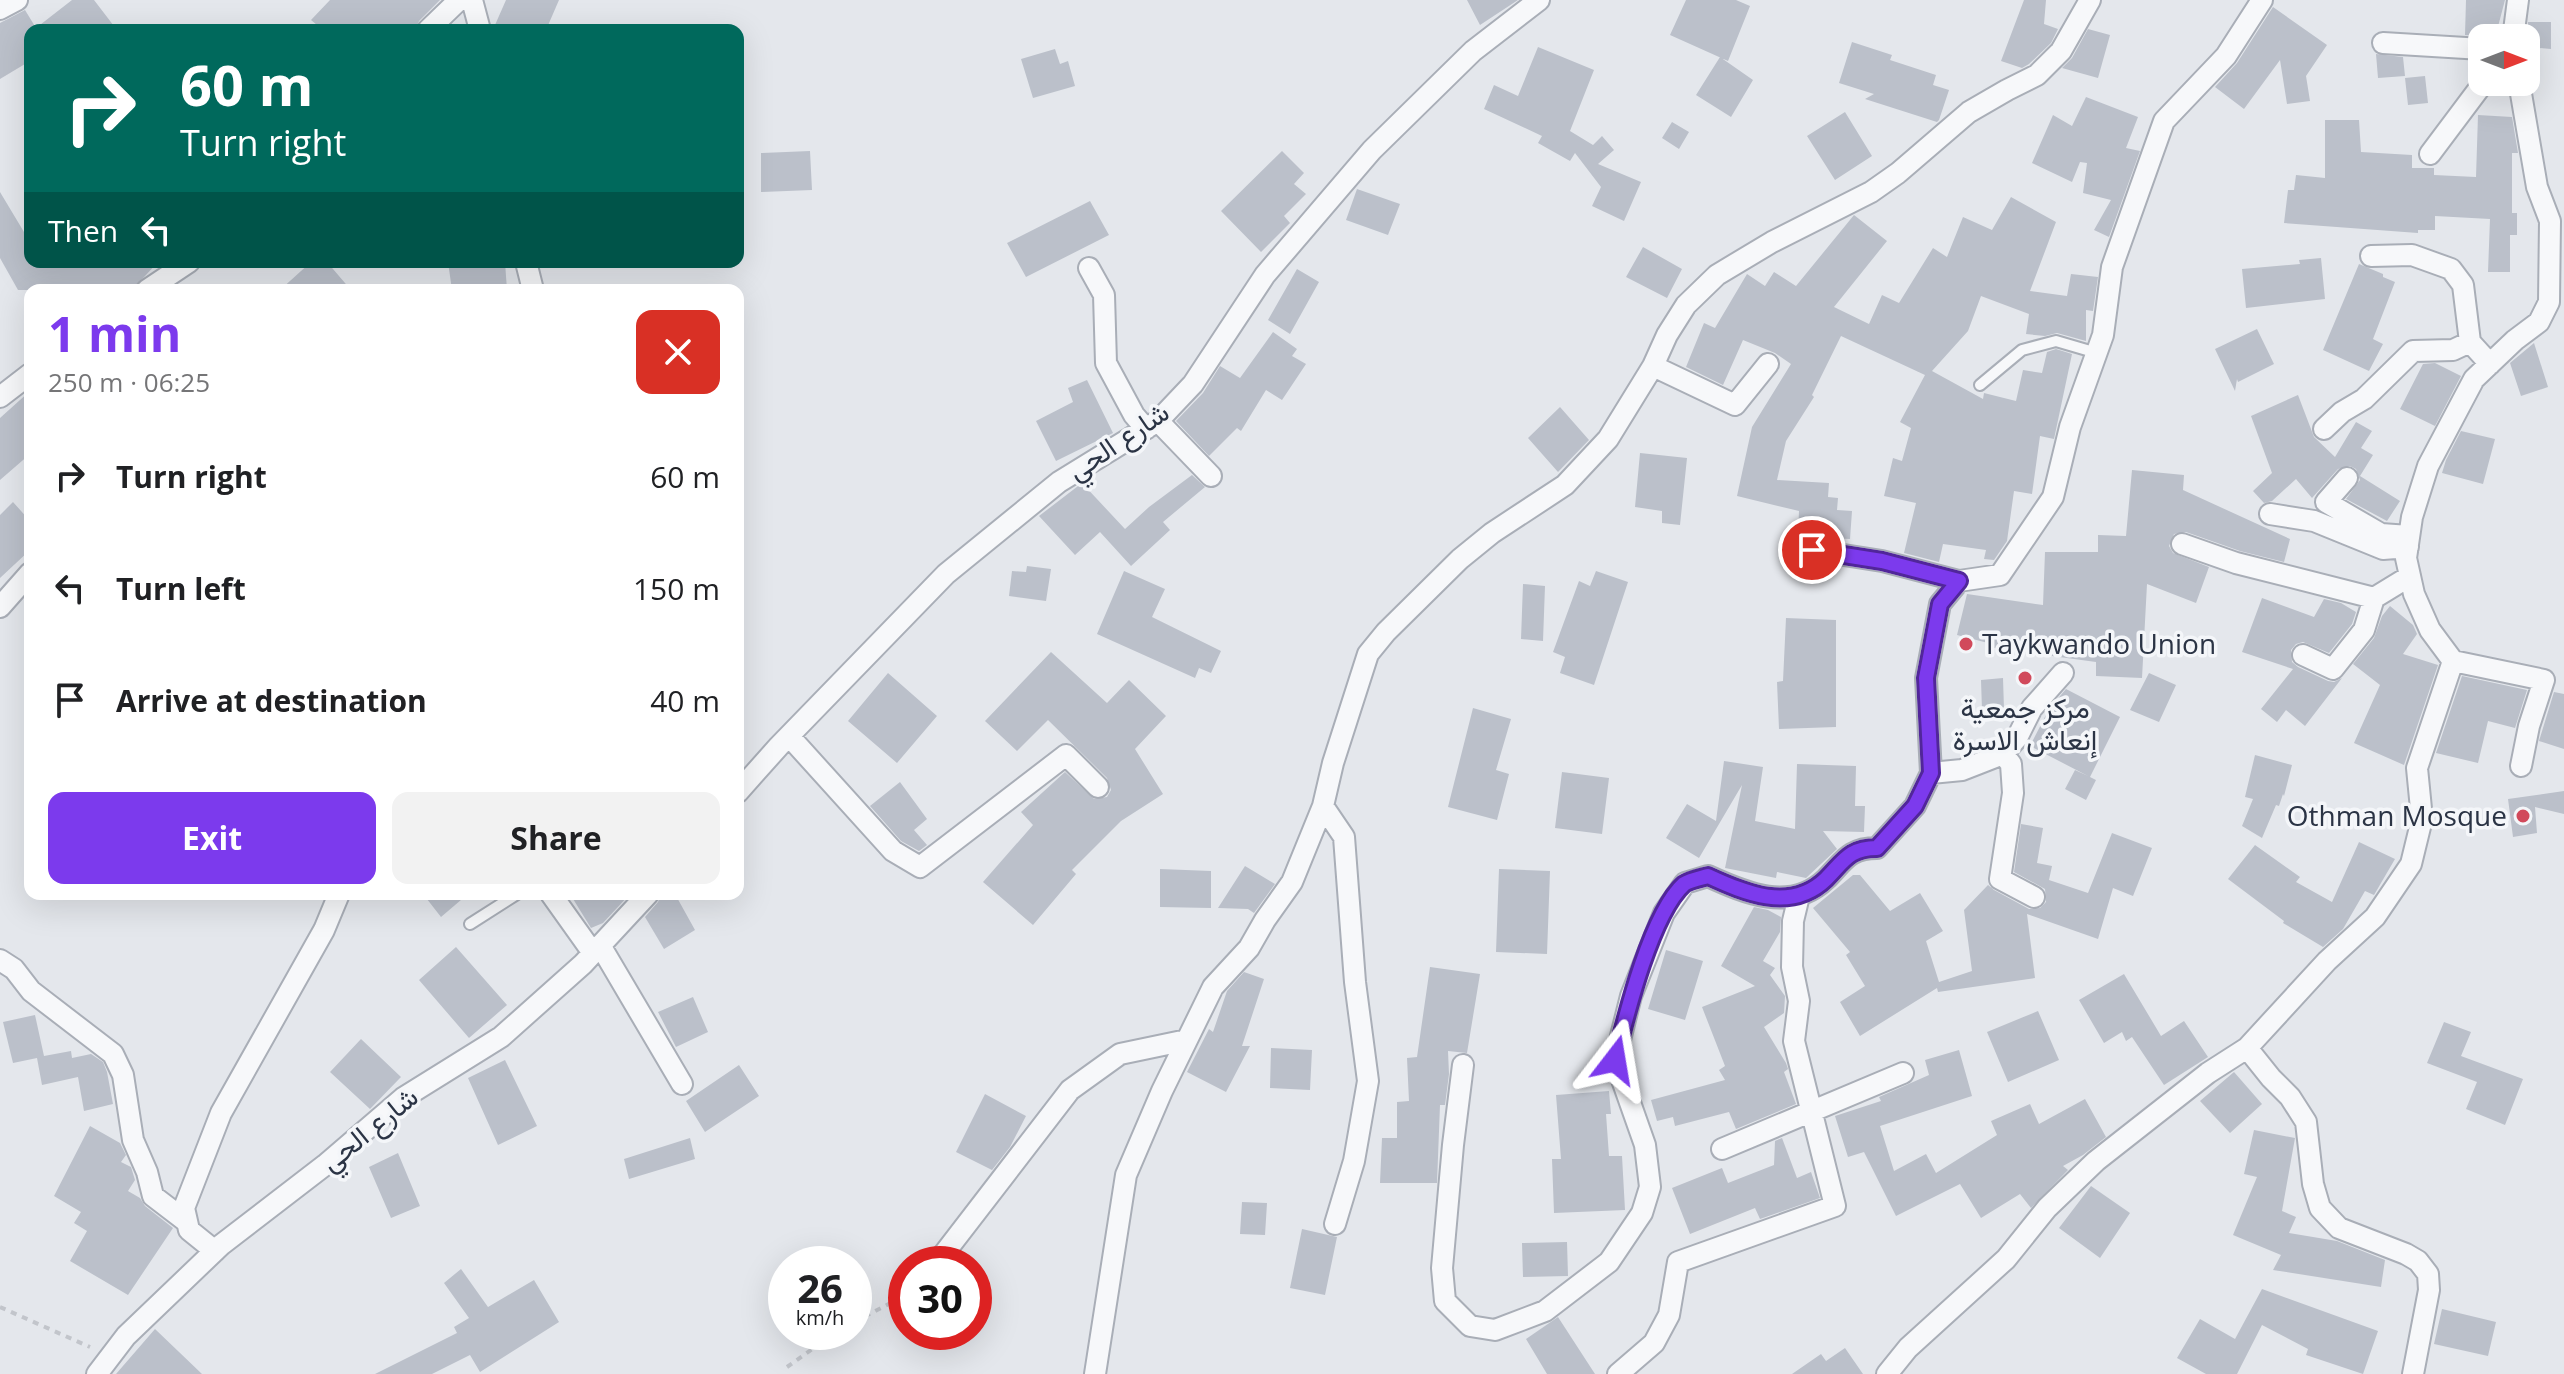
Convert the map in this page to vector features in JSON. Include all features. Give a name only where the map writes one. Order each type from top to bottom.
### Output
[{"type":"street","points":[[434,24],[459,0]]},
{"type":"street","points":[[472,0],[478,24]]},
{"type":"street","name":"شارع الحي","points":[[744,785],[946,574],[1059,482],[1152,425],[1193,384],[1265,275],[1372,150],[1473,51],[1539,0]]},
{"type":"street","points":[[1095,1374],[1126,1175],[1162,1091],[1213,987],[1249,948],[1292,882],[1323,806],[1333,763],[1368,654],[1460,559],[1492,533],[1565,485],[1608,439],[1686,305],[1717,275],[1772,242],[1871,192],[1969,112],[2037,75],[2061,51],[2090,0]]},
{"type":"street","points":[[1812,550],[1882,561],[1959,581],[2000,575],[2053,497],[2070,427],[2103,335],[2112,267],[2164,121],[2226,56],[2262,0]]},
{"type":"street","points":[[2515,24],[2518,0]]},
{"type":"street","points":[[2383,43],[2468,48]]},
{"type":"street","points":[[2430,154],[2474,96]]},
{"type":"street","points":[[2521,96],[2537,187],[2550,221],[2549,302],[2539,322],[2474,379],[2428,466],[2412,517],[2406,558],[2414,594],[2430,630],[2453,661],[2544,680],[2529,726],[2521,766]]},
{"type":"street","points":[[2371,256],[2412,255],[2451,269],[2463,285],[2470,342],[2490,364]]},
{"type":"street","points":[[156,284],[180,268]]},
{"type":"street","points":[[1089,268],[1104,295],[1106,363],[1134,415],[1152,425],[1211,476]]},
{"type":"street","points":[[2324,429],[2342,412],[2364,399],[2413,351],[2453,350],[2470,342]]},
{"type":"street","points":[[1653,366],[1735,405],[1768,364]]},
{"type":"street","points":[[0,397],[24,379]]},
{"type":"street","points":[[2347,478],[2326,502],[2381,534],[2408,541]]},
{"type":"street","points":[[2270,514],[2314,521],[2383,549],[2408,541]]},
{"type":"street","points":[[2182,544],[2236,563],[2374,598]]},
{"type":"street","points":[[2303,655],[2333,669],[2364,630],[2374,598],[2410,576]]},
{"type":"street","points":[[3,596],[24,578]]},
{"type":"street","points":[[1463,1065],[1442,1268],[1445,1301],[1470,1326],[1495,1330],[1545,1311],[1609,1262],[1642,1213],[1650,1187],[1645,1145],[1615,1060],[1631,996],[1664,913],[1685,883],[1708,876],[1750,894],[1781,898],[1799,896],[1823,882],[1860,848],[1877,848],[1915,806],[1931,773],[1926,678],[1940,604],[1959,581]]},
{"type":"street","points":[[1887,1374],[1908,1348],[2006,1259],[2047,1208],[2096,1161],[2208,1073],[2247,1048],[2327,961],[2375,917],[2411,864],[2422,819],[2417,768],[2453,661]]},
{"type":"street","points":[[1931,773],[1962,770],[2003,754],[2017,738],[2032,708],[2063,673]]},
{"type":"street","points":[[789,736],[893,851],[920,867],[1066,755],[1098,787]]},
{"type":"street","points":[[2003,754],[2011,764],[2013,793],[2000,879],[2034,897]]},
{"type":"street","points":[[1323,806],[1344,837],[1355,982],[1368,1081],[1354,1161],[1335,1224]]},
{"type":"street","points":[[1618,1374],[1654,1343],[1669,1315],[1678,1262],[1835,1206],[1794,1041],[1799,1001],[1792,967],[1793,921],[1799,896]]},
{"type":"street","points":[[215,1251],[189,1230],[184,1208],[221,1113],[324,930],[336,900]]},
{"type":"street","points":[[556,900],[596,949],[682,1084]]},
{"type":"street","name":"شارع الحي","points":[[97,1374],[126,1336],[215,1251],[325,1165],[403,1098],[501,1037],[596,949],[642,900]]},
{"type":"street","points":[[0,960],[14,969],[31,991],[113,1054],[123,1075],[133,1140],[147,1172],[153,1196],[187,1222]]},
{"type":"street","points":[[950,1246],[1070,1090],[1120,1054],[1187,1040]]},
{"type":"street","points":[[2247,1048],[2290,1097],[2306,1122],[2313,1184],[2320,1208],[2339,1228],[2406,1254],[2418,1261],[2428,1274],[2429,1290],[2413,1374]]},
{"type":"street","points":[[1722,1149],[1903,1073]]},
{"type":"lane","points":[[1980,385],[2022,350],[2056,341],[2097,353]]},
{"type":"lane","points":[[470,924],[508,900]]},
{"type":"path","points":[[0,1307],[111,1356]]},
{"type":"path","points":[[787,1367],[811,1350]]},
{"type":"building","points":[[72,0],[94,0],[112,24],[41,24]]},
{"type":"building","points":[[330,0],[440,0],[418,24],[316,24],[311,20]]},
{"type":"building","points":[[506,0],[559,0],[549,24],[495,24]]},
{"type":"building","points":[[1467,0],[1518,0],[1480,25]]},
{"type":"building","points":[[1686,0],[1736,0],[1750,6],[1728,61],[1670,35]]},
{"type":"building","points":[[2024,0],[2046,0],[2044,24],[2058,29],[2051,43],[2022,68],[2001,61]]},
{"type":"building","points":[[2466,0],[2505,0],[2499,24],[2468,24],[2468,35],[2465,35]]},
{"type":"building","points":[[2273,7],[2327,45],[2306,76],[2310,101],[2287,104],[2280,60],[2244,109],[2215,87],[2237,63]]},
{"type":"building","points":[[25,10],[34,24],[24,24],[24,65],[0,79],[0,23]]},
{"type":"building","points":[[2551,22],[2551,49],[2540,48],[2540,24],[2528,24]]},
{"type":"building","points":[[2088,29],[2110,35],[2098,78],[2062,68],[2072,58]]},
{"type":"building","points":[[1852,42],[1892,55],[1890,60],[1936,75],[1933,85],[1949,90],[1939,120],[1937,122],[1865,99],[1874,94],[1839,83]]},
{"type":"building","points":[[1538,47],[1594,70],[1570,131],[1593,145],[1602,136],[1614,150],[1598,164],[1641,182],[1624,221],[1592,206],[1601,187],[1575,153],[1570,161],[1538,143],[1542,136],[1484,109],[1494,85],[1518,96]]},
{"type":"building","points":[[1055,49],[1060,64],[1068,61],[1075,86],[1033,98],[1021,59]]},
{"type":"building","points":[[2376,54],[2403,57],[2405,76],[2378,78]]},
{"type":"building","points":[[1720,57],[1753,80],[1731,117],[1696,95]]},
{"type":"building","points":[[2425,76],[2428,103],[2408,105],[2405,78]]},
{"type":"building","points":[[2086,97],[2138,117],[2126,148],[2140,151],[2109,237],[2094,230],[2111,200],[2083,193],[2087,163],[2080,162],[2072,182],[2032,163],[2053,115],[2072,126]]},
{"type":"building","points":[[1845,112],[1872,156],[1835,180],[1807,136]]},
{"type":"building","points":[[2478,115],[2512,117],[2518,153],[2512,153],[2512,213],[2517,213],[2517,235],[2510,235],[2510,272],[2488,272],[2490,219],[2435,216],[2435,230],[2418,230],[2418,233],[2284,223],[2288,190],[2294,190],[2296,175],[2325,178],[2325,120],[2359,120],[2361,152],[2412,155],[2412,168],[2434,168],[2434,175],[2476,177]]},
{"type":"building","points":[[1672,122],[1689,132],[1679,149],[1662,138]]},
{"type":"building","points":[[810,151],[812,190],[761,192],[761,153]]},
{"type":"building","points":[[1282,151],[1304,173],[1294,184],[1306,194],[1284,216],[1290,223],[1261,252],[1221,211]]},
{"type":"building","points":[[1357,189],[1400,204],[1388,235],[1346,220]]},
{"type":"building","points":[[0,192],[24,232],[24,268],[152,268],[138,284],[24,284],[24,290],[18,290],[0,258]]},
{"type":"building","points":[[2011,197],[2056,222],[2030,291],[2067,296],[2071,274],[2098,277],[2093,311],[2086,310],[2086,341],[2057,333],[2045,336],[2026,334],[2029,314],[1981,296],[1968,331],[1932,371],[1983,399],[1984,393],[2016,401],[2023,370],[2042,373],[2047,352],[2056,349],[2072,354],[2054,439],[2040,436],[2032,494],[2014,491],[2007,541],[1994,560],[1984,559],[1986,550],[1943,544],[1939,562],[1904,553],[1916,503],[1884,496],[1893,458],[1902,461],[1911,428],[1900,422],[1925,375],[1841,336],[1812,395],[1814,397],[1786,441],[1777,480],[1829,483],[1828,497],[1838,498],[1837,510],[1852,511],[1850,539],[1798,536],[1799,511],[1737,496],[1752,427],[1791,364],[1775,353],[1743,340],[1723,385],[1686,367],[1704,323],[1715,328],[1747,274],[1765,286],[1774,272],[1796,286],[1854,215],[1887,241],[1834,307],[1869,324],[1882,295],[1899,303],[1933,248],[1947,257],[1963,217],[1992,230]]},
{"type":"building","points":[[1090,201],[1109,235],[1026,277],[1007,243]]},
{"type":"building","points":[[1643,247],[1682,269],[1667,298],[1626,277]]},
{"type":"building","points":[[2321,258],[2325,299],[2246,308],[2242,269],[2300,264],[2299,260]]},
{"type":"building","points":[[2359,264],[2395,282],[2373,339],[2383,344],[2369,371],[2323,350]]},
{"type":"building","points":[[304,268],[332,268],[346,284],[287,284]]},
{"type":"building","points":[[449,268],[505,268],[507,284],[451,284]]},
{"type":"building","points":[[1297,269],[1319,282],[1290,334],[1268,320]]},
{"type":"building","points":[[2257,329],[2274,364],[2238,382],[2237,379],[2235,391],[2215,349]]},
{"type":"building","points":[[1273,332],[1297,349],[1292,356],[1306,364],[1282,400],[1266,390],[1241,431],[1237,428],[1209,456],[1176,421],[1203,393],[1220,366],[1240,378]]},
{"type":"building","points":[[2534,343],[2548,387],[2521,396],[2510,363]]},
{"type":"building","points":[[2435,363],[2461,376],[2435,426],[2400,409],[2423,364]]},
{"type":"building","points":[[1087,380],[1113,433],[1056,461],[1036,421],[1073,402],[1068,388]]},
{"type":"building","points":[[2298,395],[2314,437],[2335,457],[2356,422],[2372,431],[2361,448],[2373,455],[2360,476],[2400,501],[2387,521],[2346,499],[2360,480],[2356,469],[2350,466],[2338,469],[2312,498],[2296,479],[2272,501],[2264,503],[2253,491],[2272,473],[2251,416]]},
{"type":"building","points":[[24,396],[24,459],[0,480],[0,418]]},
{"type":"building","points":[[1560,407],[1589,440],[1558,472],[1528,438]]},
{"type":"building","points":[[2461,431],[2495,439],[2483,484],[2442,473]]},
{"type":"building","points":[[1640,453],[1687,458],[1680,525],[1662,523],[1662,511],[1635,507]]},
{"type":"building","points":[[2132,470],[2184,475],[2183,490],[2290,539],[2284,562],[2186,532],[2174,534],[2169,546],[2173,553],[2209,567],[2196,603],[2147,584],[2142,678],[2096,676],[2096,662],[1987,647],[1988,643],[1957,635],[1967,594],[2043,605],[2045,552],[2098,552],[2098,535],[2126,536]]},
{"type":"building","points":[[1192,475],[1205,487],[1163,522],[1170,530],[1131,566],[1100,532],[1075,555],[1039,516],[1082,483],[1125,529]]},
{"type":"building","points":[[13,502],[24,514],[24,556],[0,578],[0,515]]},
{"type":"building","points":[[1027,566],[1051,569],[1046,601],[1009,596],[1012,571],[1026,572]]},
{"type":"building","points":[[1124,571],[1165,589],[1152,617],[1221,651],[1211,673],[1199,668],[1195,678],[1097,634]]},
{"type":"building","points":[[1596,571],[1628,582],[1594,685],[1560,673],[1565,657],[1553,652],[1579,581],[1590,586]]},
{"type":"building","points":[[1523,584],[1545,586],[1543,641],[1521,639]]},
{"type":"building","points":[[2262,598],[2314,617],[2324,599],[2341,603],[2356,612],[2352,624],[2329,653],[2303,642],[2291,650],[2292,662],[2298,667],[2328,681],[2342,678],[2305,726],[2286,710],[2277,722],[2261,709],[2293,669],[2242,652]]},
{"type":"building","points":[[2390,606],[2413,625],[2417,634],[2403,654],[2438,665],[2404,765],[2354,743],[2380,685],[2353,664],[2374,638],[2382,616]]},
{"type":"building","points":[[1786,618],[1836,620],[1836,727],[1779,729],[1777,682],[1783,681]]},
{"type":"building","points":[[1051,652],[1107,703],[1129,680],[1166,716],[1135,749],[1163,794],[1121,821],[1072,870],[1076,874],[1033,925],[983,882],[1033,825],[1021,812],[1065,772],[1094,799],[1107,797],[1111,790],[1107,778],[1048,720],[1017,751],[985,721]]},
{"type":"building","points":[[888,673],[937,716],[897,763],[848,721]]},
{"type":"building","points":[[2149,673],[2176,685],[2159,722],[2130,710]]},
{"type":"building","points":[[2462,676],[2527,690],[2515,728],[2488,721],[2478,763],[2436,753]]},
{"type":"building","points":[[2003,678],[2004,709],[1982,710],[1981,680]]},
{"type":"building","points":[[2066,689],[2120,717],[2090,777],[2096,780],[2086,800],[2065,789],[2075,770],[2088,776],[2030,746],[2049,709]]},
{"type":"building","points":[[2554,692],[2564,694],[2564,749],[2539,741]]},
{"type":"building","points":[[1473,708],[1511,719],[1496,770],[1509,774],[1497,820],[1448,807]]},
{"type":"building","points":[[2255,755],[2292,765],[2284,796],[2279,806],[2276,805],[2262,838],[2242,826],[2253,799],[2245,797]]},
{"type":"building","points":[[1724,761],[1763,767],[1755,821],[1795,829],[1797,764],[1856,766],[1855,806],[1865,806],[1864,832],[1823,831],[1837,849],[1806,878],[1777,872],[1776,878],[1725,868],[1742,785],[1699,858],[1666,838],[1687,804],[1716,821]]},
{"type":"building","points":[[1562,772],[1609,778],[1602,834],[1555,828]]},
{"type":"building","points":[[900,782],[927,819],[914,830],[927,845],[919,851],[901,841],[870,806]]},
{"type":"building","name":"Othman Mosque","points":[[2564,791],[2564,814],[2535,807],[2537,833],[2513,837],[2508,799]]},
{"type":"building","points":[[2021,824],[2043,828],[2037,863],[2052,866],[2049,880],[2088,893],[2112,833],[2152,848],[2133,896],[2113,888],[2098,939],[2027,914],[2035,978],[1938,992],[1937,988],[1860,1036],[1840,1002],[1865,986],[1846,955],[1850,952],[1813,908],[1853,875],[1860,875],[1890,911],[1920,893],[1943,931],[1926,941],[1939,982],[1972,971],[1964,910],[1988,885],[2029,909],[2040,908],[2046,902],[2045,889],[2014,872]]},
{"type":"building","points":[[2359,842],[2395,859],[2374,895],[2365,891],[2343,929],[2323,947],[2283,923],[2228,879],[2255,845],[2300,877],[2296,882],[2332,902]]},
{"type":"building","points":[[1245,866],[1275,884],[1254,913],[1248,909],[1218,908]]},
{"type":"building","points":[[1160,869],[1211,871],[1211,908],[1160,907]]},
{"type":"building","points":[[1499,869],[1550,871],[1547,954],[1496,952]]},
{"type":"building","points":[[428,900],[461,900],[441,917]]},
{"type":"building","points":[[574,900],[624,900],[603,923],[591,928]]},
{"type":"building","points":[[678,900],[695,930],[664,949],[645,917],[658,902]]},
{"type":"building","points":[[1754,907],[1781,917],[1780,932],[1763,961],[1775,968],[1770,975],[1785,996],[1784,1013],[1764,1027],[1786,1063],[1788,1069],[1784,1072],[1796,1104],[1736,1129],[1729,1112],[1675,1126],[1673,1117],[1657,1121],[1651,1100],[1725,1080],[1719,1070],[1725,1066],[1702,1007],[1755,986],[1721,966]]},
{"type":"building","points":[[456,947],[507,1005],[469,1038],[419,980]]},
{"type":"building","points":[[1666,950],[1703,961],[1685,1020],[1648,1009]]},
{"type":"building","points":[[1430,967],[1480,974],[1467,1053],[1448,1051],[1445,1105],[1440,1105],[1437,1183],[1380,1183],[1382,1138],[1397,1138],[1397,1102],[1409,1101],[1407,1058],[1417,1057]]},
{"type":"building","points":[[1244,972],[1264,979],[1242,1046],[1250,1046],[1226,1092],[1187,1072],[1209,1029],[1213,1032],[1227,991]]},
{"type":"building","points":[[2124,974],[2161,1036],[2184,1021],[2208,1057],[2164,1085],[2132,1037],[2126,1041],[2122,1032],[2104,1043],[2079,1000]]},
{"type":"building","points":[[693,997],[708,1032],[676,1047],[658,1012]]},
{"type":"building","points":[[2038,1011],[2059,1060],[2008,1082],[1987,1032]]},
{"type":"building","points":[[35,1015],[44,1056],[71,1051],[72,1058],[91,1054],[103,1062],[113,1104],[84,1111],[78,1077],[42,1085],[37,1058],[13,1063],[3,1022]]},
{"type":"building","points":[[2444,1022],[2471,1032],[2461,1056],[2523,1079],[2505,1125],[2466,1109],[2477,1082],[2427,1063]]},
{"type":"building","points":[[361,1039],[401,1077],[370,1109],[330,1072]]},
{"type":"building","points":[[1271,1048],[1312,1050],[1310,1090],[1270,1088]]},
{"type":"building","points":[[1959,1050],[1972,1096],[1880,1126],[1894,1171],[1926,1154],[1936,1173],[1997,1135],[1991,1121],[2030,1104],[2039,1124],[2085,1099],[2106,1137],[2063,1166],[2068,1170],[2031,1208],[2020,1194],[1981,1218],[1960,1184],[1896,1216],[1864,1152],[1848,1157],[1835,1116],[1881,1101],[1879,1097],[1929,1075],[1925,1060]]},
{"type":"building","points":[[505,1060],[537,1126],[498,1145],[468,1078]]},
{"type":"building","points":[[739,1065],[759,1096],[705,1132],[686,1101]]},
{"type":"building","points":[[2234,1072],[2262,1104],[2230,1133],[2200,1101]]},
{"type":"building","points":[[1609,1091],[1611,1114],[1606,1114],[1609,1156],[1622,1156],[1625,1210],[1554,1213],[1552,1159],[1561,1159],[1556,1095]]},
{"type":"building","points":[[985,1094],[1026,1116],[1010,1147],[992,1170],[956,1152]]},
{"type":"building","points":[[90,1126],[120,1143],[126,1155],[121,1162],[131,1167],[135,1180],[128,1191],[173,1228],[128,1295],[70,1261],[87,1231],[74,1223],[81,1212],[54,1196]]},
{"type":"building","points":[[2254,1130],[2295,1138],[2282,1211],[2296,1217],[2289,1233],[2337,1241],[2385,1260],[2381,1287],[2273,1270],[2281,1255],[2233,1235],[2257,1177],[2244,1174]]},
{"type":"building","points":[[690,1138],[695,1159],[629,1179],[624,1159]]},
{"type":"building","points":[[1782,1138],[1797,1178],[1811,1172],[1820,1198],[1760,1219],[1755,1208],[1690,1234],[1672,1188],[1722,1168],[1728,1183],[1774,1165],[1775,1141]]},
{"type":"building","points":[[398,1153],[420,1206],[391,1218],[369,1167]]},
{"type":"building","points":[[2091,1186],[2130,1213],[2100,1258],[2059,1228]]},
{"type":"building","points":[[1242,1202],[1267,1203],[1265,1235],[1240,1234]]},
{"type":"building","points":[[1302,1229],[1337,1237],[1325,1295],[1290,1288]]},
{"type":"building","points":[[1567,1242],[1568,1276],[1523,1277],[1522,1243]]},
{"type":"building","points":[[461,1269],[488,1307],[534,1280],[559,1322],[480,1372],[470,1355],[432,1374],[375,1374],[457,1333],[454,1327],[469,1318],[444,1283]]},
{"type":"building","points":[[2262,1289],[2378,1331],[2363,1374],[2306,1355],[2308,1349],[2262,1325],[2237,1374],[2206,1374],[2177,1358],[2200,1319],[2235,1339]]},
{"type":"building","points":[[2442,1309],[2496,1322],[2488,1356],[2434,1344]]},
{"type":"building","points":[[1558,1317],[1595,1374],[1547,1374],[1526,1339]]},
{"type":"building","points":[[155,1329],[202,1374],[116,1374]]},
{"type":"building","points":[[1845,1348],[1863,1374],[1792,1374],[1821,1354],[1826,1361]]},
{"type":"place","name":"Taykwando Union","points":[[1966,644]]},
{"type":"place","name":"مركز جمعية إنعاش الاسرة","points":[[2025,678]]},
{"type":"place","name":"Othman Mosque","points":[[2523,816]]},
{"type":"route","points":[[1615,1060],[1631,996],[1664,913],[1685,883],[1708,876],[1750,894],[1781,898],[1799,896],[1823,882],[1860,848],[1877,848],[1915,806],[1931,773],[1926,678],[1940,604],[1959,581],[1882,561],[1812,550]]}]
